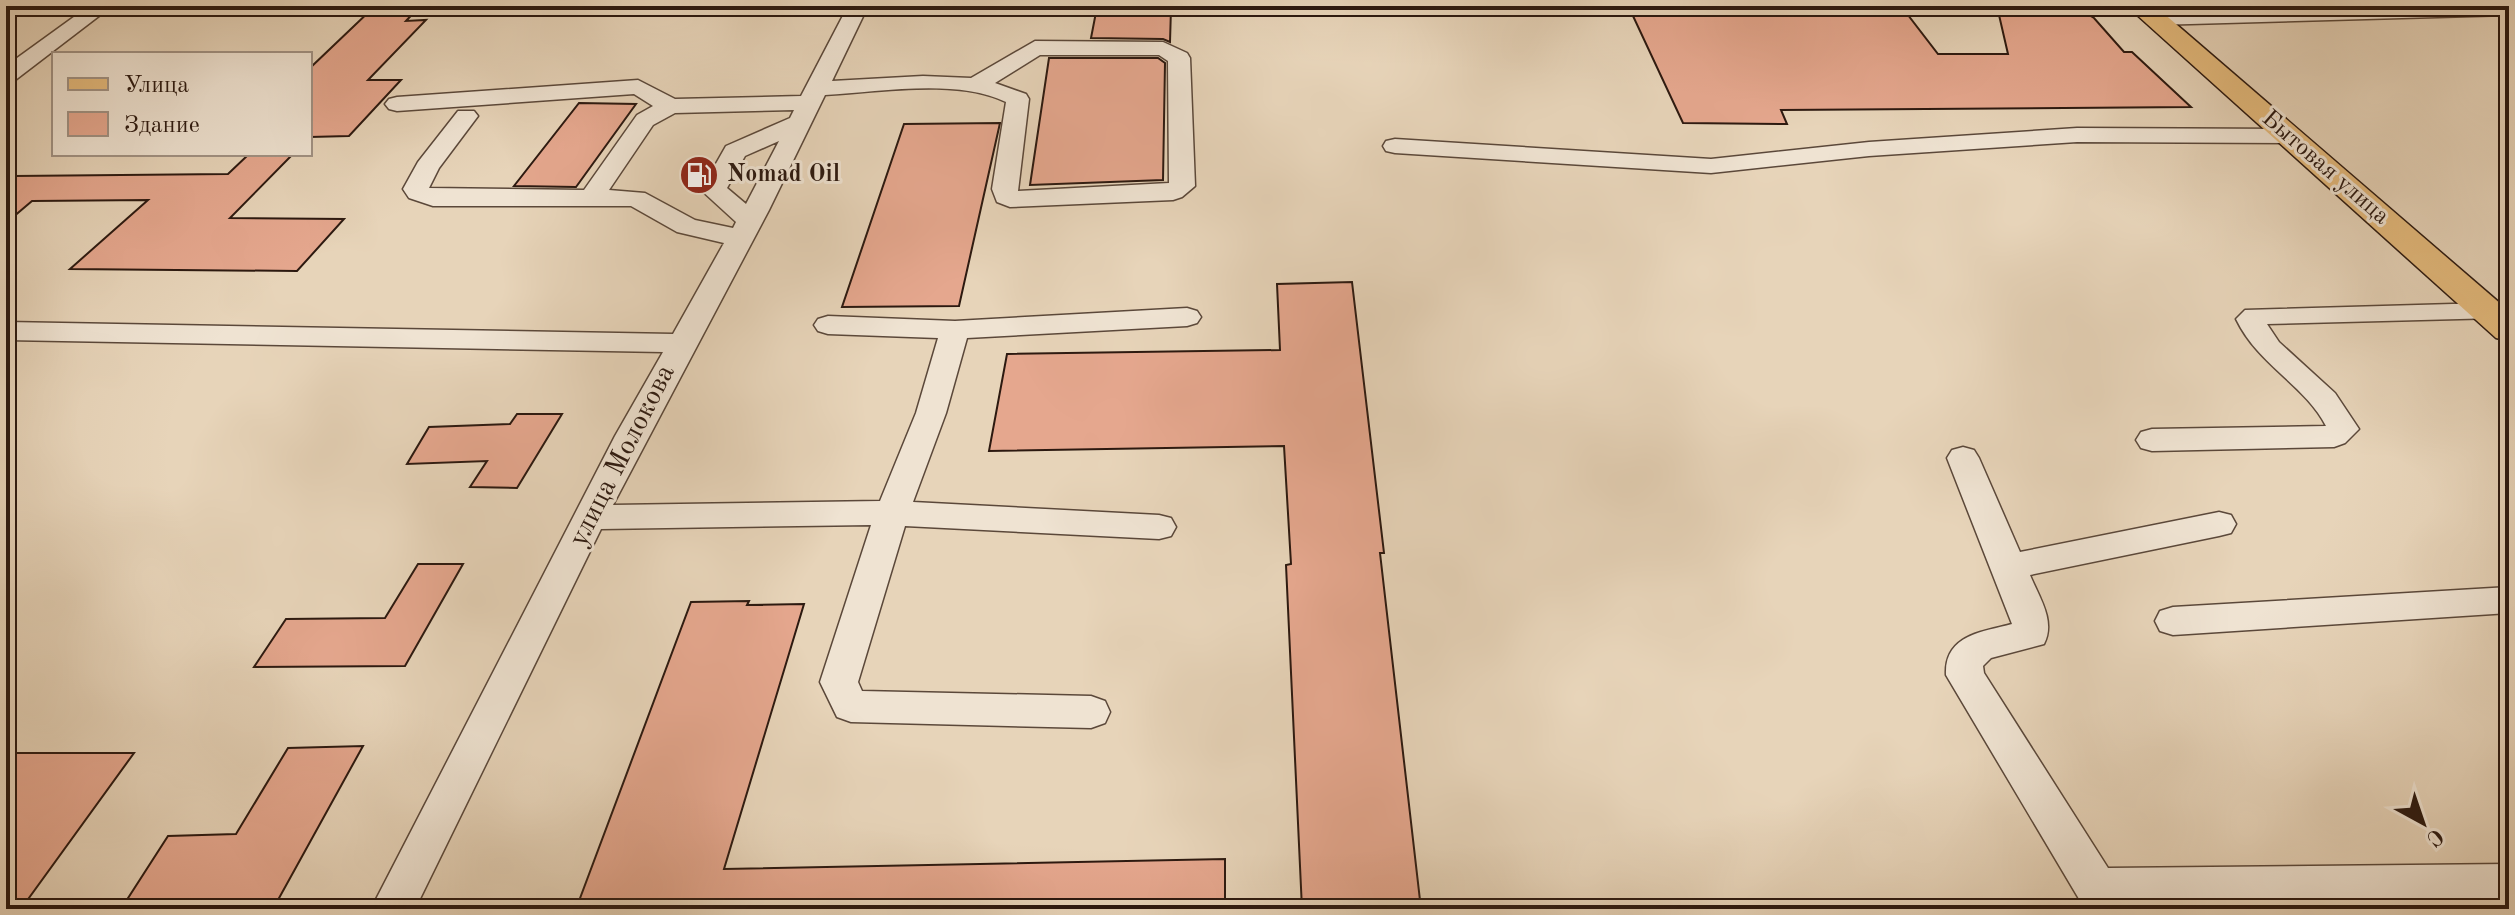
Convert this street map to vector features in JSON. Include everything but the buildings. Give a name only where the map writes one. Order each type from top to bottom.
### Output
[{"type":"main road","name":"Бытовая улица","points":[[2148,12],[2498,321]]},
{"type":"street","points":[[6,76],[102,6]]},
{"type":"street","name":"улица Молокова","points":[[393,909],[590,517],[746,229],[858,6]]},
{"type":"street","points":[[2148,12],[2509,9]]},
{"type":"street","points":[[591,198],[645,120],[670,106],[810,104],[978,84],[1004,90],[1018,99],[1005,189],[1006,197],[1010,199],[1173,192],[1182,186],[1179,58],[1173,53],[1163,49],[1035,48],[978,84]]},
{"type":"street","points":[[397,104],[638,87],[670,106]]},
{"type":"street","points":[[746,229],[714,190],[735,151],[810,104]]},
{"type":"street","points":[[466,116],[427,167],[416,189],[418,193],[433,198],[636,198],[686,226],[707,233],[746,229]]},
{"type":"street","points":[[1395,146],[1711,166],[1869,149],[2077,135],[2289,136]]},
{"type":"street","points":[[2152,440],[2334,436],[2343,429],[2335,415],[2265,342],[2250,319],[2255,316],[2498,321]]},
{"type":"street","points":[[828,325],[955,330],[1187,317]]},
{"type":"street","points":[[955,330],[931,413],[892,513],[839,682],[851,706],[1091,712]]},
{"type":"street","points":[[6,331],[682,343]]},
{"type":"street","points":[[1963,458],[2030,617],[2031,634],[1979,647],[1964,661],[1965,675],[2102,898],[2509,883]]},
{"type":"street","points":[[590,517],[892,513],[1159,527]]},
{"type":"street","points":[[2009,567],[2219,524]]},
{"type":"street","points":[[2173,621],[2509,600]]},
{"type":"place","name":"Nomad Oil","points":[[699,175]]}]
